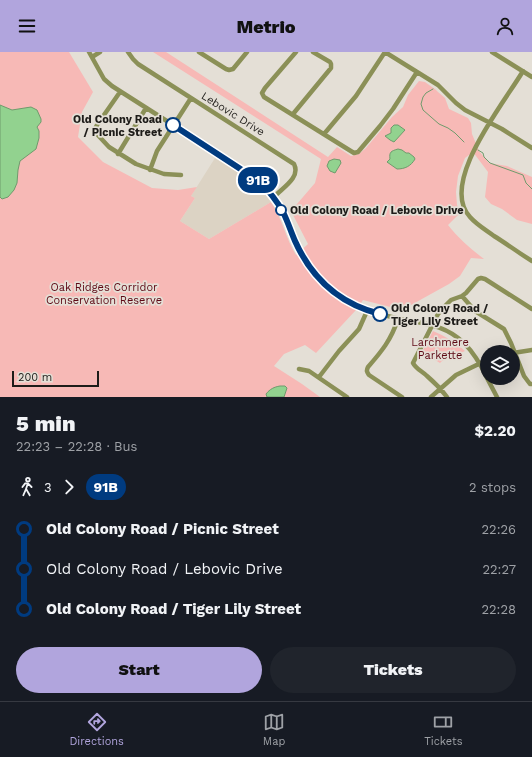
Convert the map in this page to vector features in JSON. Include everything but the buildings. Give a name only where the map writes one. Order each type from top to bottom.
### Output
[{"type":"street","points":[[100,52],[91,54],[104,79],[120,92],[259,181],[266,188],[283,213],[302,256],[316,276],[330,290],[367,311],[398,319],[433,325],[445,330],[464,342],[480,363],[456,375],[431,397]]},
{"type":"street","name":"Lebovic Drive","points":[[128,52],[138,64],[294,164],[296,173],[273,198]]},
{"type":"street","points":[[199,52],[226,70],[233,69],[247,52]]},
{"type":"street","points":[[296,52],[265,88],[262,93],[264,97],[355,153],[358,152],[380,126],[417,72]]},
{"type":"street","points":[[293,114],[331,68],[330,62],[313,52]]},
{"type":"street","points":[[324,134],[356,96],[385,52],[438,85],[449,97],[465,110],[502,129],[532,148]]},
{"type":"street","points":[[492,52],[532,77]]},
{"type":"street","points":[[523,71],[474,148],[467,166],[462,187],[462,198],[464,209],[477,224],[532,261]]},
{"type":"street","points":[[120,92],[95,129],[96,132],[109,147],[136,164],[164,174],[181,175]]},
{"type":"street","points":[[150,170],[157,151],[191,98]]},
{"type":"street","points":[[118,154],[146,108]]},
{"type":"street","points":[[447,397],[429,377],[417,368],[413,362],[443,308],[451,300],[462,296],[478,279],[481,278],[485,279],[532,309]]},
{"type":"street","points":[[462,296],[475,311],[504,329],[512,345]]},
{"type":"street","points":[[319,377],[339,351],[359,329],[367,311]]},
{"type":"street","points":[[398,319],[390,339],[366,370],[370,375],[402,397]]},
{"type":"street","points":[[520,352],[532,350]]},
{"type":"street","points":[[520,367],[524,376],[530,384],[532,384]]},
{"type":"street","points":[[299,369],[309,371],[347,397]]},
{"type":"street","points":[[491,385],[497,397]]},
{"type":"shaded area","points":[[0,105],[12,110],[31,107],[37,110],[41,119],[41,122],[37,127],[39,131],[39,138],[36,149],[20,161],[17,183],[14,190],[8,197],[2,199],[0,197]]},
{"type":"shaded area","points":[[394,125],[398,125],[405,130],[394,142],[385,136],[391,133],[391,128]]},
{"type":"shaded area","points":[[398,149],[409,153],[414,157],[415,159],[412,164],[408,167],[397,169],[387,162],[390,159],[391,152]]},
{"type":"shaded area","points":[[215,158],[253,182],[271,202],[209,239],[180,221],[195,198],[191,196]]},
{"type":"shaded area","points":[[334,159],[340,160],[341,163],[335,173],[330,171],[327,166],[329,161]]},
{"type":"shaded area","points":[[280,386],[285,386],[287,388],[284,397],[267,397],[266,394],[269,391]]},
{"type":"green space","name":"Oak Ridges Corridor Conservation Reserve","points":[[0,52],[69,52],[93,92],[82,112],[78,137],[103,162],[152,188],[178,190],[197,187],[191,196],[195,198],[180,221],[209,239],[271,202],[296,255],[308,244],[291,211],[315,183],[321,159],[153,52],[166,52],[328,157],[337,147],[351,156],[359,154],[403,107],[408,95],[419,81],[425,82],[445,98],[449,109],[468,118],[471,123],[472,134],[479,151],[489,163],[507,166],[532,177],[532,224],[517,220],[502,209],[491,204],[485,197],[488,172],[473,152],[465,158],[458,176],[456,192],[457,205],[460,213],[448,225],[465,243],[484,259],[471,258],[460,276],[449,284],[402,310],[363,300],[356,310],[316,353],[305,345],[284,354],[274,366],[320,397],[0,397]]},
{"type":"green space","name":"Larchmere Parkette","points":[[433,331],[450,340],[465,351],[440,363],[422,352]]},
{"type":"waterway","points":[[433,89],[426,93],[423,97],[421,104],[423,110],[439,124],[455,133],[464,142]]},
{"type":"waterway","points":[[478,150],[483,153],[484,157],[490,163],[523,175],[526,183],[532,189]]},
{"type":"bus line","name":"91B","points":[[173,125],[259,181],[276,200],[302,256],[316,276],[330,290],[341,297],[367,311],[380,314]]},
{"type":"place","name":"Old Colony Road / Picnic Street","points":[[173,125]]},
{"type":"place","name":"Old Colony Road / Lebovic Drive","points":[[281,210]]},
{"type":"place","name":"Old Colony Road / Tiger Lily Street","points":[[380,314]]}]
